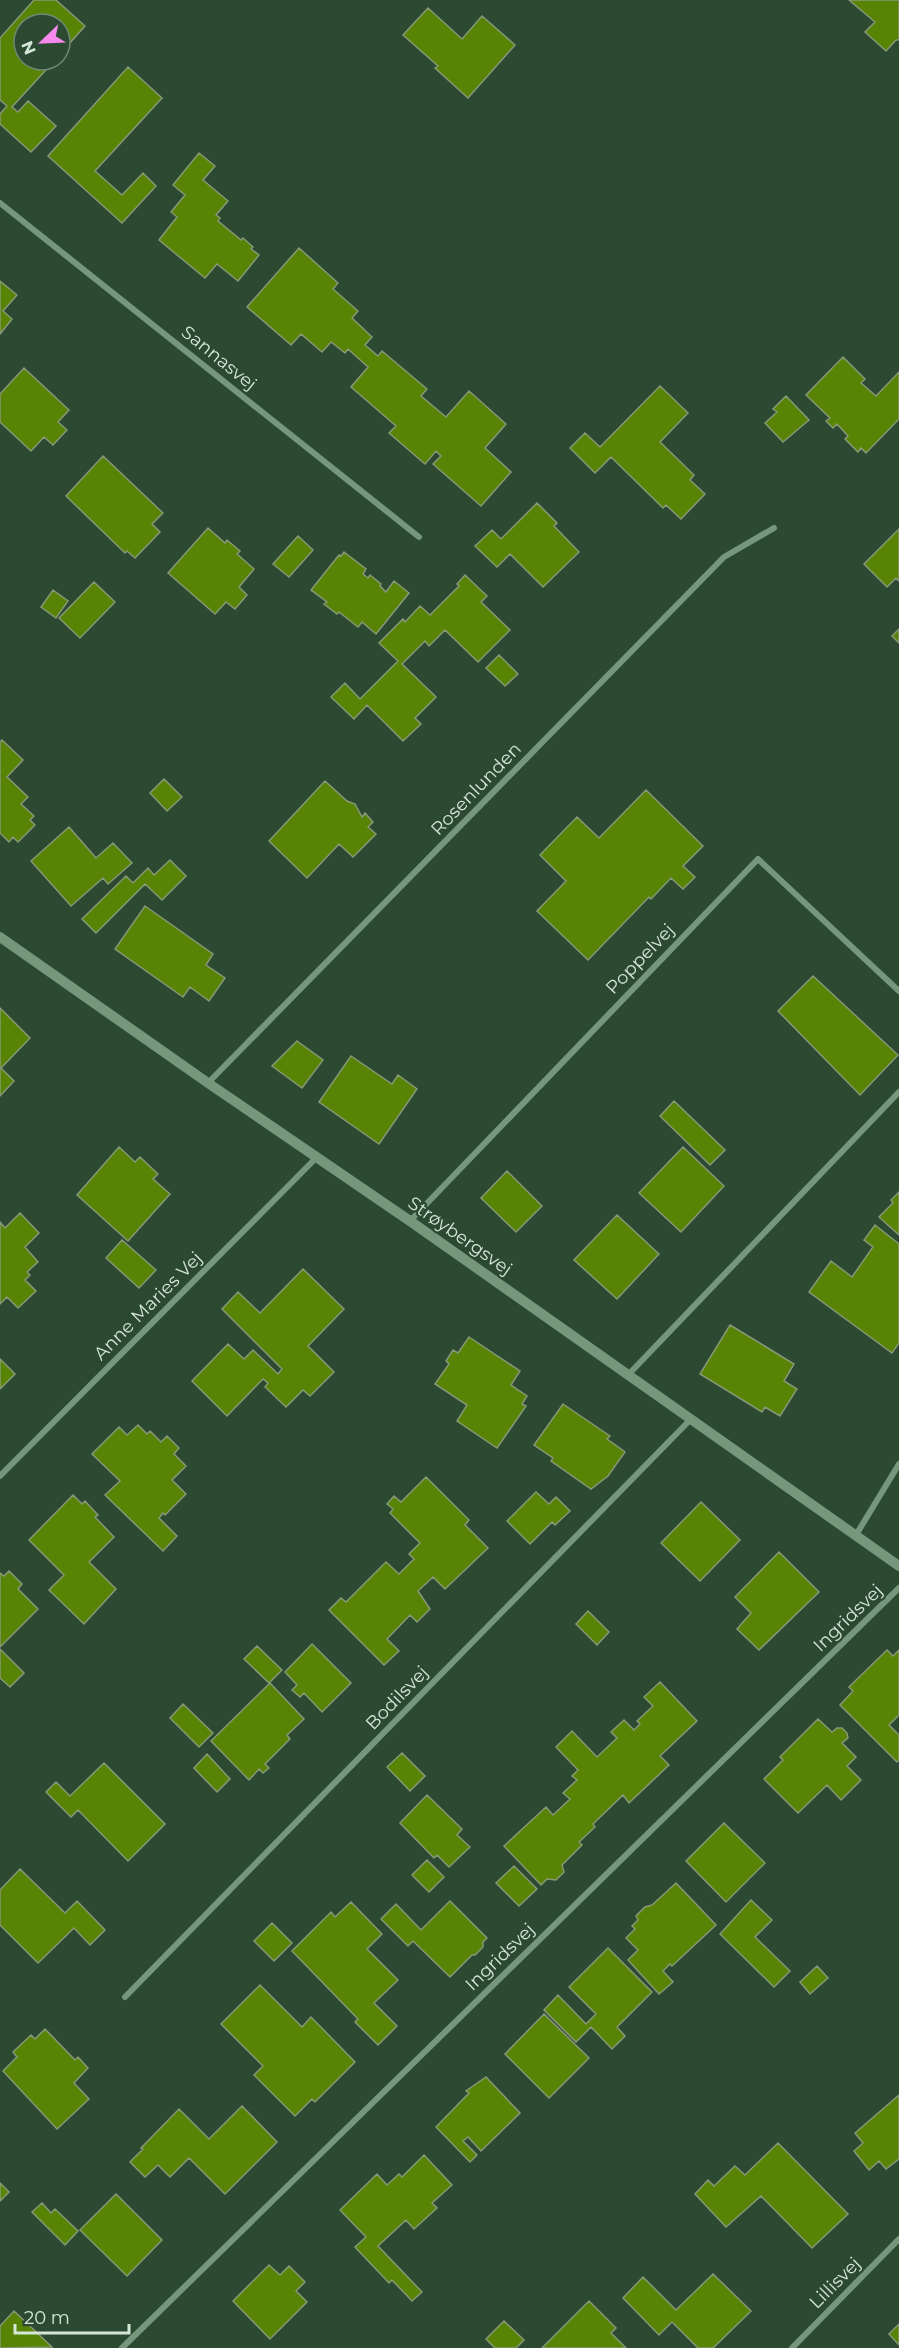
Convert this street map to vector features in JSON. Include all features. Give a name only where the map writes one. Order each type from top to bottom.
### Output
[{"type":"street","name":"Sannasvej","points":[[0,203],[419,537]]},
{"type":"street","name":"Rosenlunden","points":[[208,1083],[724,557],[774,528]]},
{"type":"street","name":"Poppelvej","points":[[410,1221],[758,859],[899,991]]},
{"type":"street","name":"Strøybergsvej","points":[[0,937],[208,1083],[318,1156],[899,1566]]},
{"type":"street","points":[[628,1375],[899,1092]]},
{"type":"street","name":"Anne Maries Vej","points":[[0,1476],[318,1156]]},
{"type":"street","name":"Bodilsvej","points":[[125,1997],[690,1420]]},
{"type":"street","points":[[856,1535],[899,1464]]},
{"type":"street","name":"Ingridsvej","points":[[122,2348],[899,1588]]},
{"type":"street","name":"Lillisvej","points":[[792,2348],[899,2239]]},
{"type":"building","points":[[34,0],[56,0],[69,12],[23,12]]},
{"type":"building","points":[[849,0],[899,0],[899,40],[896,40],[886,51],[865,32],[875,22]]},
{"type":"building","points":[[428,8],[462,39],[482,16],[515,45],[468,98],[435,68],[438,66],[403,35]]},
{"type":"building","points":[[72,14],[85,26],[72,41]]},
{"type":"building","points":[[12,25],[12,72],[44,72],[12,107],[18,112],[28,101],[56,126],[31,152],[0,124],[0,114],[7,106],[0,100],[0,38]]},
{"type":"building","points":[[128,67],[162,98],[95,171],[122,195],[143,173],[156,186],[122,223],[48,156]]},
{"type":"building","points":[[199,153],[215,166],[203,180],[228,201],[216,215],[220,218],[218,221],[241,240],[243,238],[259,255],[238,281],[217,264],[205,278],[159,240],[177,217],[171,212],[185,195],[173,185]]},
{"type":"building","points":[[299,248],[338,283],[333,289],[358,311],[352,318],[372,337],[365,345],[378,356],[382,351],[427,389],[421,396],[446,417],[469,391],[506,424],[485,448],[511,472],[481,506],[433,464],[441,456],[436,451],[425,464],[389,433],[396,426],[351,387],[368,367],[348,349],[345,353],[331,342],[322,352],[301,334],[291,345],[247,307]]},
{"type":"building","points":[[0,281],[17,295],[3,311],[12,319],[0,334]]},
{"type":"building","points":[[843,357],[865,379],[861,383],[876,396],[899,372],[899,419],[866,453],[861,448],[858,452],[845,439],[848,436],[837,424],[833,428],[826,421],[830,418],[806,395]]},
{"type":"building","points":[[24,368],[69,410],[58,422],[67,430],[53,445],[44,437],[31,451],[0,422],[0,394]]},
{"type":"building","points":[[660,386],[688,413],[660,442],[694,475],[690,480],[705,494],[681,519],[666,505],[663,508],[611,457],[595,473],[570,448],[585,433],[600,447]]},
{"type":"building","points":[[786,396],[809,420],[783,442],[765,423],[777,412],[773,409]]},
{"type":"building","points":[[103,456],[163,513],[152,524],[160,532],[135,558],[127,551],[125,553],[66,496]]},
{"type":"building","points":[[537,503],[557,523],[554,526],[579,552],[543,587],[510,554],[497,567],[475,546],[492,530],[501,539]]},
{"type":"building","points":[[208,528],[225,543],[227,540],[240,551],[237,554],[254,569],[239,587],[247,595],[235,609],[226,602],[215,614],[168,573]]},
{"type":"building","points":[[899,529],[899,581],[896,578],[887,587],[864,564]]},
{"type":"building","points":[[298,536],[313,550],[289,577],[273,564]]},
{"type":"building","points":[[344,552],[366,569],[363,574],[368,578],[370,575],[381,584],[380,586],[386,592],[394,581],[409,593],[376,634],[362,622],[358,627],[339,612],[337,614],[324,604],[327,602],[311,590],[339,555],[341,556]]},
{"type":"building","points":[[465,575],[487,596],[481,602],[510,630],[478,662],[445,630],[429,646],[425,641],[402,664],[436,697],[415,718],[421,724],[403,741],[367,705],[354,719],[331,697],[345,683],[360,699],[398,661],[379,643],[403,619],[405,622],[420,606],[430,615],[459,586],[457,584]]},
{"type":"building","points":[[94,582],[115,602],[80,638],[59,618]]},
{"type":"building","points":[[53,590],[68,601],[56,618],[41,607]]},
{"type":"building","points":[[899,629],[899,643],[892,636]]},
{"type":"building","points":[[499,655],[518,674],[505,686],[486,668]]},
{"type":"building","points":[[2,740],[23,760],[7,777],[28,797],[21,804],[34,816],[30,820],[35,825],[18,842],[13,837],[9,842],[0,833],[0,742]]},
{"type":"building","points":[[164,779],[182,797],[167,811],[150,793]]},
{"type":"building","points":[[325,781],[347,801],[355,804],[362,817],[365,813],[373,822],[368,827],[376,834],[353,857],[339,844],[307,878],[269,841]]},
{"type":"building","points":[[646,790],[703,846],[683,866],[695,877],[683,889],[671,878],[651,899],[649,897],[588,960],[537,911],[566,881],[540,855],[577,817],[599,838]]},
{"type":"building","points":[[69,827],[96,858],[113,843],[132,863],[108,884],[103,878],[71,906],[31,861]]},
{"type":"building","points":[[170,860],[186,876],[162,900],[145,884],[96,933],[82,919],[126,876],[133,883],[148,868],[154,875]]},
{"type":"building","points":[[145,906],[213,954],[206,965],[225,978],[209,1001],[190,987],[183,997],[115,949]]},
{"type":"building","points":[[813,976],[898,1055],[860,1095],[778,1011]]},
{"type":"building","points":[[0,1008],[30,1038],[1,1068],[14,1081],[0,1096]]},
{"type":"building","points":[[297,1041],[323,1060],[302,1088],[272,1066]]},
{"type":"building","points":[[351,1056],[392,1084],[398,1075],[417,1089],[379,1144],[319,1102]]},
{"type":"building","points":[[674,1101],[725,1150],[710,1165],[660,1116]]},
{"type":"building","points":[[119,1147],[135,1162],[140,1157],[158,1174],[153,1179],[170,1194],[128,1241],[77,1195]]},
{"type":"building","points":[[683,1147],[724,1186],[681,1232],[639,1193]]},
{"type":"building","points":[[507,1171],[542,1206],[516,1232],[481,1198]]},
{"type":"building","points":[[899,1192],[899,1235],[879,1217],[893,1203],[891,1200]]},
{"type":"building","points":[[20,1213],[39,1233],[25,1247],[38,1262],[27,1272],[30,1275],[25,1280],[36,1291],[18,1308],[7,1297],[0,1304],[0,1222],[5,1228]]},
{"type":"building","points":[[617,1215],[659,1254],[617,1299],[574,1260]]},
{"type":"building","points":[[875,1225],[899,1244],[899,1343],[892,1353],[809,1292],[831,1261],[852,1277],[873,1247],[864,1240]]},
{"type":"building","points":[[122,1240],[156,1270],[139,1288],[106,1258]]},
{"type":"building","points":[[303,1269],[344,1309],[308,1346],[334,1372],[310,1396],[303,1390],[286,1407],[265,1387],[268,1383],[263,1379],[227,1416],[192,1381],[228,1344],[244,1359],[253,1350],[278,1374],[282,1369],[222,1309],[238,1292],[260,1313]]},
{"type":"building","points":[[730,1325],[794,1364],[784,1381],[797,1389],[780,1416],[765,1407],[762,1412],[700,1374]]},
{"type":"building","points":[[469,1337],[520,1371],[511,1385],[527,1396],[522,1404],[526,1406],[497,1448],[457,1421],[467,1405],[435,1384],[449,1364],[446,1361],[453,1350],[458,1353]]},
{"type":"building","points":[[0,1359],[15,1374],[0,1389]]},
{"type":"building","points":[[563,1404],[610,1436],[607,1439],[625,1452],[608,1476],[591,1489],[551,1461],[553,1458],[534,1445]]},
{"type":"building","points":[[138,1425],[147,1434],[150,1431],[161,1442],[167,1436],[179,1448],[174,1454],[186,1466],[172,1480],[186,1494],[159,1518],[177,1536],[163,1551],[105,1495],[120,1481],[92,1454],[119,1427],[127,1435]]},
{"type":"building","points":[[426,1477],[469,1520],[465,1525],[488,1548],[445,1589],[433,1577],[418,1591],[430,1609],[417,1622],[410,1615],[387,1639],[399,1651],[384,1665],[329,1610],[341,1598],[346,1602],[386,1562],[399,1574],[414,1559],[409,1554],[420,1543],[390,1513],[393,1509],[387,1504],[394,1496],[401,1502]]},
{"type":"building","points":[[536,1492],[549,1504],[556,1497],[570,1511],[555,1525],[552,1522],[530,1544],[507,1521]]},
{"type":"building","points":[[73,1495],[82,1504],[85,1501],[98,1515],[95,1517],[114,1537],[89,1562],[116,1589],[84,1624],[49,1590],[64,1575],[29,1540]]},
{"type":"building","points":[[701,1502],[740,1540],[700,1581],[661,1543]]},
{"type":"building","points":[[779,1552],[819,1592],[759,1650],[737,1629],[751,1613],[735,1597]]},
{"type":"building","points":[[9,1571],[22,1584],[18,1589],[38,1609],[0,1647],[0,1573],[4,1576]]},
{"type":"building","points":[[588,1611],[609,1632],[597,1645],[576,1624]]},
{"type":"building","points":[[312,1644],[351,1683],[322,1712],[304,1693],[300,1697],[292,1690],[297,1685],[285,1672]]},
{"type":"building","points":[[257,1646],[282,1670],[269,1683],[244,1659]]},
{"type":"building","points":[[0,1649],[24,1673],[10,1687],[0,1678]]},
{"type":"building","points":[[887,1650],[893,1656],[899,1650],[899,1715],[889,1725],[899,1735],[899,1760],[897,1762],[840,1705],[853,1691],[849,1687]]},
{"type":"building","points":[[660,1682],[697,1721],[660,1756],[669,1765],[629,1803],[623,1795],[593,1824],[595,1827],[579,1842],[582,1845],[562,1865],[564,1872],[556,1880],[547,1879],[541,1885],[504,1846],[546,1807],[553,1815],[570,1799],[563,1793],[577,1780],[572,1776],[578,1770],[556,1747],[572,1731],[597,1757],[617,1738],[611,1732],[624,1720],[634,1730],[640,1724],[637,1721],[653,1706],[644,1697]]},
{"type":"building","points":[[270,1683],[304,1719],[287,1735],[290,1739],[265,1764],[269,1768],[263,1773],[259,1769],[249,1780],[211,1741]]},
{"type":"building","points":[[183,1704],[213,1733],[199,1747],[170,1718]]},
{"type":"building","points":[[818,1719],[832,1732],[837,1728],[842,1728],[847,1733],[848,1738],[842,1743],[856,1757],[847,1766],[861,1780],[841,1800],[827,1785],[798,1813],[764,1779],[783,1760],[780,1757]]},
{"type":"building","points":[[402,1753],[425,1776],[410,1791],[387,1767]]},
{"type":"building","points":[[207,1754],[230,1779],[217,1792],[194,1768]]},
{"type":"building","points":[[104,1763],[165,1824],[128,1861],[78,1810],[71,1817],[46,1792],[56,1782],[70,1796]]},
{"type":"building","points":[[427,1795],[462,1829],[457,1835],[470,1847],[449,1867],[437,1855],[434,1858],[400,1823]]},
{"type":"building","points":[[724,1823],[765,1863],[726,1902],[686,1861]]},
{"type":"building","points":[[427,1860],[444,1877],[429,1892],[412,1875]]},
{"type":"building","points":[[514,1866],[537,1889],[519,1906],[496,1883]]},
{"type":"building","points":[[20,1869],[65,1913],[77,1901],[105,1930],[90,1945],[74,1928],[38,1963],[0,1925],[0,1890]]},
{"type":"building","points":[[676,1883],[716,1925],[672,1966],[670,1964],[663,1971],[673,1982],[659,1994],[628,1960],[638,1950],[626,1938],[635,1929],[632,1926],[638,1920],[636,1916]]},
{"type":"building","points":[[751,1900],[772,1920],[755,1937],[790,1971],[774,1987],[720,1934]]},
{"type":"building","points":[[450,1901],[487,1938],[483,1942],[483,1947],[450,1977],[413,1941],[408,1946],[381,1919],[396,1904],[421,1930]]},
{"type":"building","points":[[351,1902],[382,1934],[367,1949],[398,1980],[374,2003],[397,2026],[378,2045],[355,2022],[358,2019],[292,1951],[331,1912],[335,1917]]},
{"type":"building","points":[[272,1923],[292,1943],[274,1961],[254,1941]]},
{"type":"building","points":[[608,1948],[652,1992],[617,2027],[625,2036],[612,2049],[591,2027],[576,2042],[544,2010],[558,1995],[586,2024],[596,2014],[569,1987]]},
{"type":"building","points":[[817,1966],[828,1978],[810,1994],[800,1982]]},
{"type":"building","points":[[260,1985],[302,2027],[311,2017],[355,2062],[315,2102],[312,2099],[295,2116],[254,2075],[263,2066],[221,2024]]},
{"type":"building","points":[[544,2014],[589,2058],[549,2098],[505,2054]]},
{"type":"building","points":[[45,2029],[75,2060],[78,2057],[88,2068],[74,2083],[89,2099],[57,2129],[3,2071],[17,2057],[13,2052],[31,2035],[35,2039]]},
{"type":"building","points":[[486,2077],[520,2113],[481,2151],[468,2137],[463,2141],[477,2155],[470,2162],[436,2127],[469,2093],[466,2091]]},
{"type":"building","points":[[899,2095],[899,2159],[886,2169],[879,2161],[869,2170],[854,2151],[863,2143],[855,2133]]},
{"type":"building","points":[[242,2106],[277,2142],[225,2194],[189,2158],[170,2177],[158,2165],[145,2177],[130,2162],[179,2109],[209,2139]]},
{"type":"building","points":[[778,2143],[848,2214],[812,2248],[761,2196],[726,2227],[695,2194],[708,2180],[714,2186],[735,2166],[745,2175]]},
{"type":"building","points":[[424,2155],[452,2185],[432,2203],[437,2208],[414,2229],[406,2220],[378,2246],[422,2292],[412,2301],[392,2280],[389,2283],[355,2247],[366,2237],[340,2210],[377,2174],[387,2185],[399,2174],[402,2177]]},
{"type":"building","points":[[0,2183],[9,2192],[0,2201]]},
{"type":"building","points":[[116,2194],[162,2240],[127,2276],[80,2230]]},
{"type":"building","points":[[42,2203],[51,2213],[55,2209],[78,2231],[65,2245],[32,2212]]},
{"type":"building","points":[[269,2265],[280,2275],[289,2266],[305,2282],[296,2291],[307,2302],[270,2339],[233,2301]]},
{"type":"building","points":[[713,2274],[751,2311],[713,2348],[698,2348],[672,2322],[659,2335],[623,2298],[643,2277],[676,2310]]},
{"type":"building","points":[[589,2301],[616,2328],[611,2333],[626,2348],[542,2348]]},
{"type":"building","points":[[14,2311],[52,2347],[0,2348],[0,2326]]},
{"type":"building","points":[[504,2321],[524,2340],[516,2348],[495,2348],[486,2339]]},
{"type":"building","points":[[899,2324],[899,2345],[889,2334]]}]
